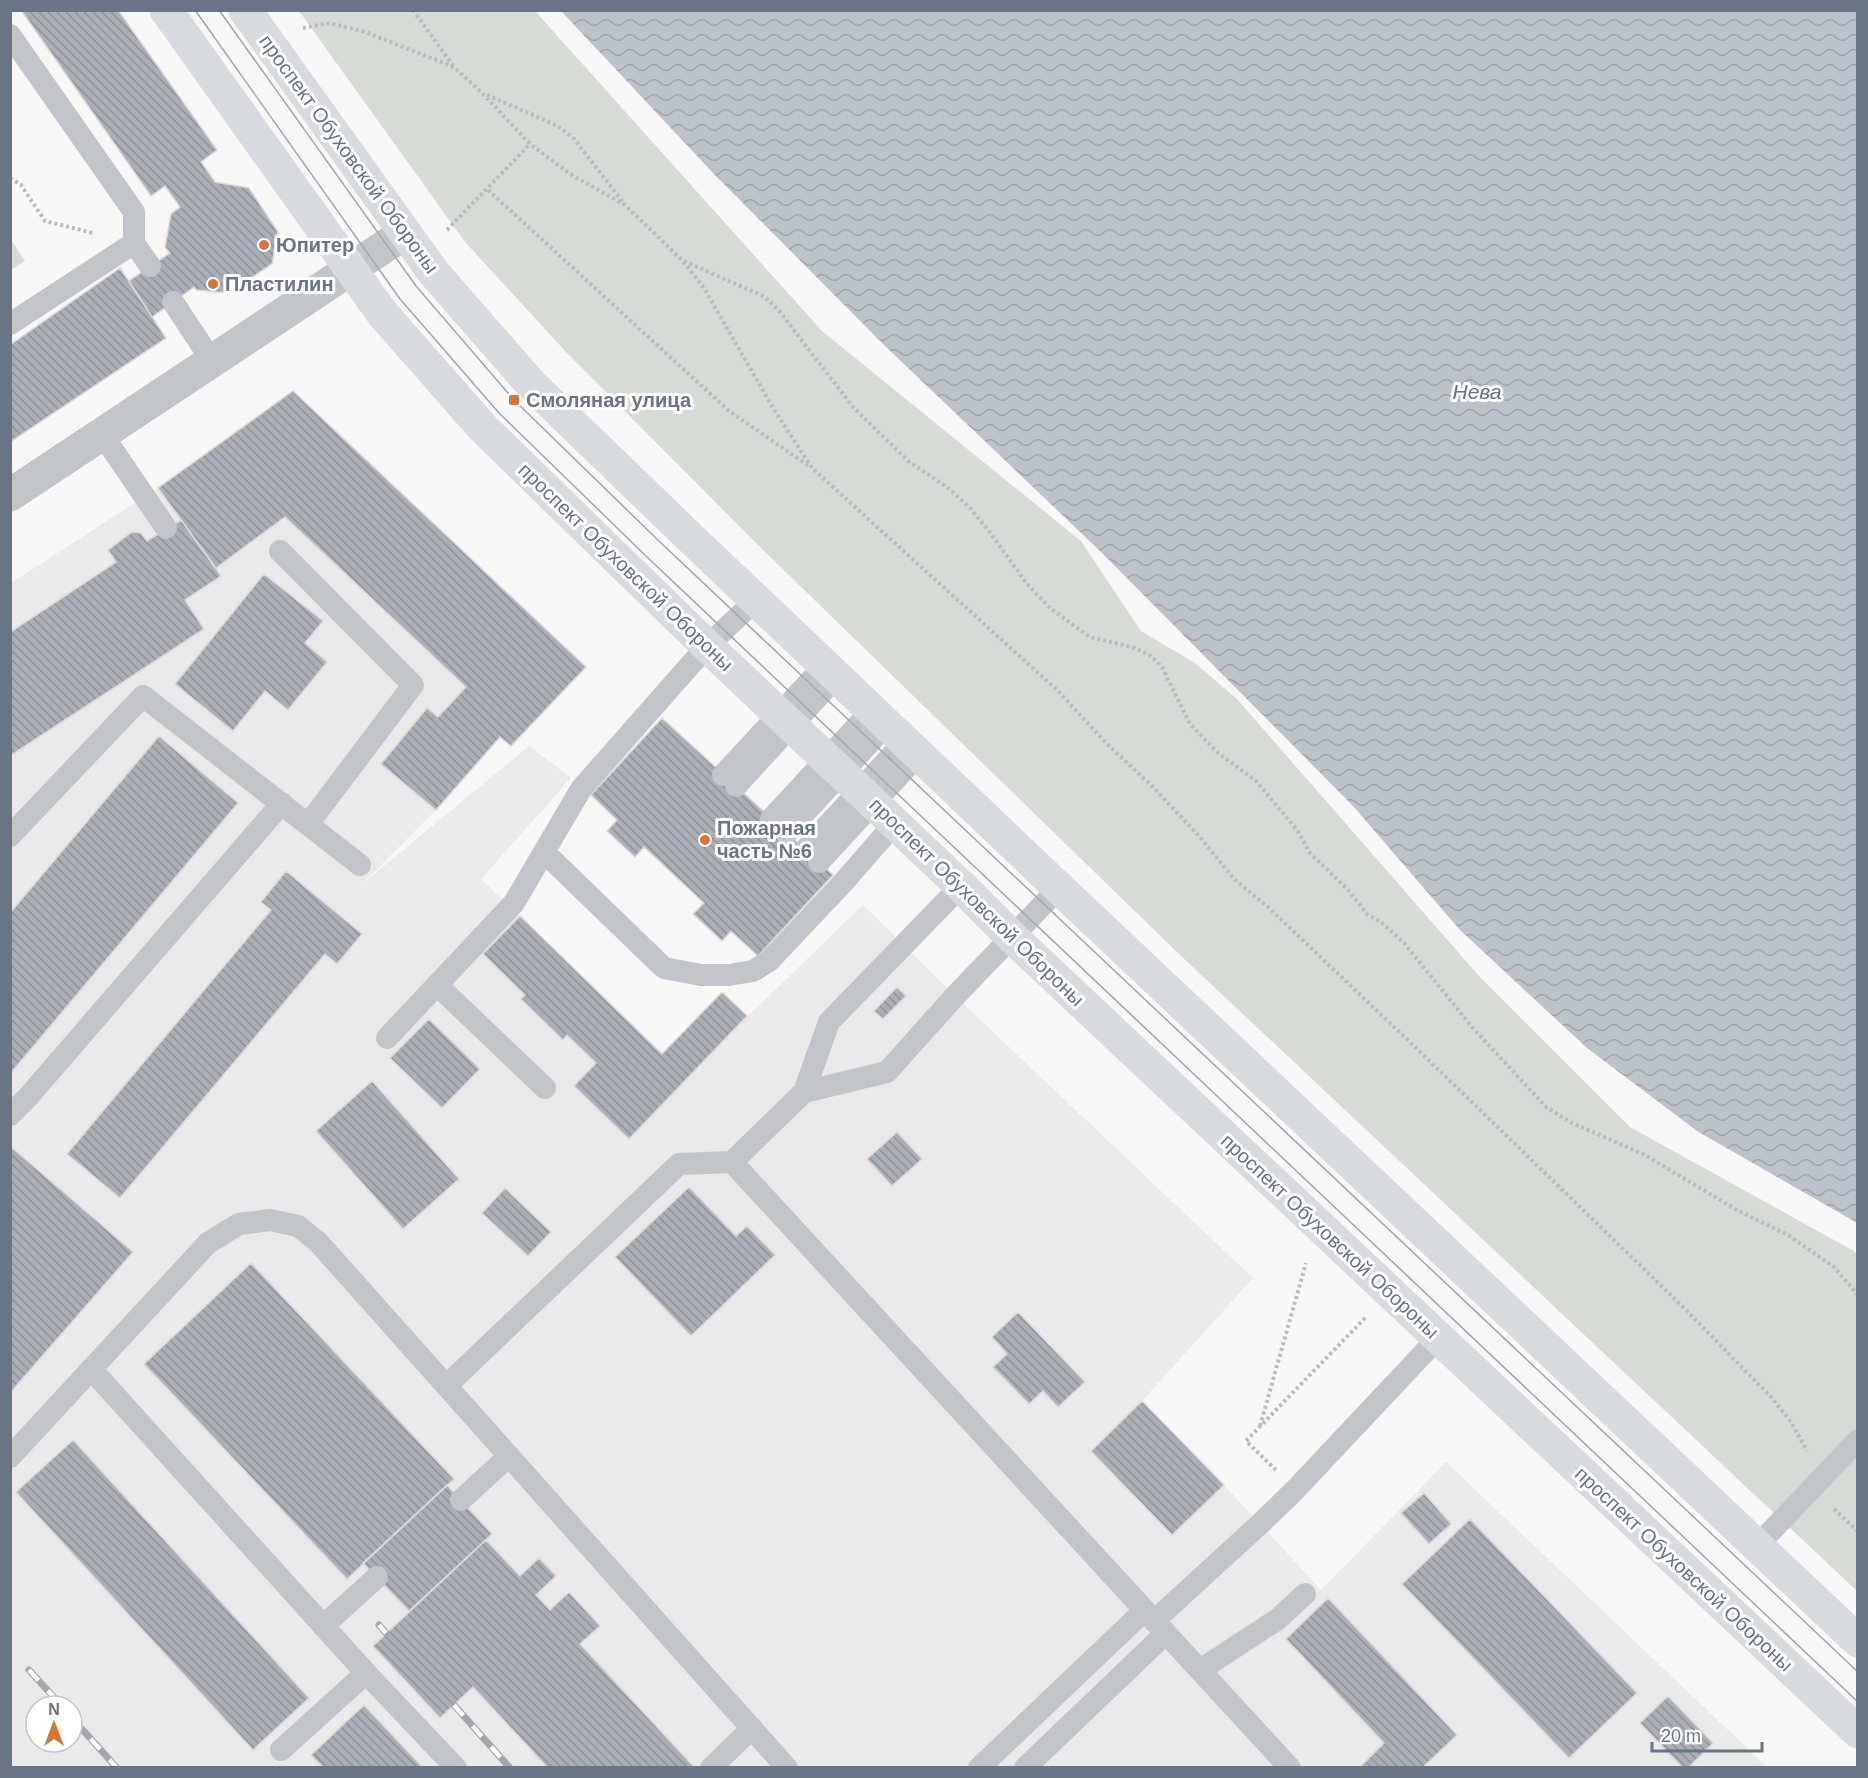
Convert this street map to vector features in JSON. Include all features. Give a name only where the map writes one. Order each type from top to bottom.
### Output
[{"type":"main road","name":"проспект Обуховской Обороны","points":[[166,10],[382,313],[483,428],[1012,937],[1857,1732]]},
{"type":"main road","name":"проспект Обуховской Обороны","points":[[245,10],[434,273],[531,384],[1059,888],[1857,1641]]},
{"type":"street","points":[[10,495],[405,233]]},
{"type":"lane","points":[[10,35],[134,212],[134,243],[150,266]]},
{"type":"lane","points":[[10,324],[134,243]]},
{"type":"lane","points":[[173,302],[212,361]]},
{"type":"lane","points":[[102,434],[166,528]]},
{"type":"lane","points":[[280,551],[413,685],[309,823]]},
{"type":"lane","points":[[387,1038],[514,903],[581,789],[707,646],[756,600]]},
{"type":"lane","points":[[729,780],[831,671]]},
{"type":"lane","points":[[10,836],[143,696],[360,865]]},
{"type":"lane","points":[[544,852],[664,968],[701,975],[729,975],[753,971],[769,961],[841,885],[859,790],[896,732]]},
{"type":"lane","points":[[812,856],[859,790],[896,732]]},
{"type":"lane","points":[[779,826],[859,790]]},
{"type":"lane","points":[[10,1115],[282,803]]},
{"type":"lane","points":[[446,1386],[679,1164],[732,1162],[804,1092],[829,1022],[961,886]]},
{"type":"lane","points":[[804,1092],[887,1072],[955,996],[1059,888]]},
{"type":"lane","points":[[437,985],[544,1088]]},
{"type":"lane","points":[[732,1162],[1290,1767]]},
{"type":"lane","points":[[10,1457],[208,1243],[239,1224],[270,1220],[298,1226],[318,1242],[787,1767]]},
{"type":"lane","points":[[979,1767],[1155,1622],[1260,1524],[1296,1489],[1438,1338]]},
{"type":"lane","points":[[92,1369],[323,1626],[456,1767]]},
{"type":"lane","points":[[1757,1546],[1857,1440]]},
{"type":"lane","points":[[461,1500],[509,1456]]},
{"type":"lane","points":[[323,1626],[377,1577]]},
{"type":"lane","points":[[1200,1670],[1278,1619],[1305,1594]]},
{"type":"lane","points":[[1025,1767],[1155,1622]]},
{"type":"lane","points":[[281,1750],[366,1673]]},
{"type":"lane","points":[[711,1767],[752,1728]]},
{"type":"path","points":[[413,10],[454,68],[483,94],[531,144],[570,174],[625,205]]},
{"type":"path","points":[[296,29],[330,23],[347,27],[454,68]]},
{"type":"path","points":[[483,94],[521,111],[542,117],[566,132],[594,162],[625,205],[683,261],[704,288],[773,408],[812,468]]},
{"type":"path","points":[[442,235],[531,144]]},
{"type":"path","points":[[10,178],[21,185],[45,220],[134,243]]},
{"type":"path","points":[[488,190],[729,411],[812,468],[1058,691],[1107,744],[1152,786],[1199,836],[1235,880],[1269,908],[1414,1046],[1734,1357],[1791,1422],[1823,1476]]},
{"type":"path","points":[[683,261],[765,297],[853,407],[908,461],[947,487],[971,509],[1027,585],[1051,609],[1090,637],[1135,648],[1151,656],[1162,666],[1190,724],[1217,752],[1256,781],[1297,830],[1310,853],[1349,891],[1367,914],[1404,943],[1472,1027],[1546,1107],[1572,1123],[1643,1154],[1737,1210],[1788,1235],[1834,1267],[1857,1295]]},
{"type":"path","points":[[1260,1426],[1306,1261]]},
{"type":"path","points":[[1296,1489],[1246,1441],[1372,1311]]},
{"type":"shaded area","points":[[299,11],[535,11],[822,331],[1081,541],[1141,631],[1195,663],[1237,699],[1479,976],[1630,1127],[1854,1251],[1858,1256],[1857,1591],[1180,955],[759,546],[566,352],[465,242]]},
{"type":"shaded area","points":[[10,238],[25,261],[11,270],[10,270]]},
{"type":"shaded area","points":[[293,391],[586,667],[511,746],[499,737],[436,810],[361,885],[529,746],[571,778],[481,879],[662,1053],[722,992],[748,1016],[863,905],[955,996],[1253,1278],[1142,1401],[1321,1590],[1446,1462],[1767,1767],[11,1768],[11,583],[158,488]]},
{"type":"water","name":"Нева","points":[[561,11],[1857,11],[1857,1223],[1697,1131],[1587,1048],[1460,930],[1353,806],[1102,553],[884,345],[714,174]]},
{"type":"building","points":[[21,10],[118,10],[217,150],[201,162],[215,182],[249,188],[278,232],[272,264],[228,293],[196,290],[194,287],[152,317],[129,281],[170,253],[165,247],[171,214],[180,207],[165,186],[151,196]]},
{"type":"building","points":[[120,268],[166,338],[10,442],[10,345]]},
{"type":"building","points":[[293,391],[586,667],[511,746],[500,737],[436,810],[381,764],[427,708],[438,717],[466,687],[285,517],[216,568],[158,488]]},
{"type":"building","points":[[181,520],[221,576],[185,600],[204,629],[10,756],[10,629],[12,631],[116,562],[108,550],[132,532],[141,533],[147,541]]},
{"type":"building","points":[[264,574],[323,621],[305,643],[327,662],[288,710],[265,691],[233,731],[175,684]]},
{"type":"building","name":"Пожарная часть №6","points":[[662,718],[833,875],[758,956],[731,931],[722,941],[693,914],[704,903],[644,847],[635,857],[607,831],[617,820],[591,795]]},
{"type":"building","points":[[159,736],[238,803],[10,1074],[10,913]]},
{"type":"building","points":[[286,871],[362,934],[337,964],[325,954],[120,1198],[67,1154],[271,910],[261,902]]},
{"type":"building","points":[[520,916],[662,1054],[722,992],[747,1016],[629,1139],[574,1086],[596,1063],[567,1035],[563,1040],[521,999],[525,995],[483,954]]},
{"type":"building","points":[[897,987],[906,996],[883,1019],[874,1011]]},
{"type":"building","points":[[429,1019],[480,1069],[442,1108],[390,1058]]},
{"type":"building","points":[[372,1081],[459,1179],[403,1229],[316,1131]]},
{"type":"building","points":[[897,1132],[922,1159],[892,1186],[867,1159]]},
{"type":"building","points":[[10,1146],[133,1252],[10,1393]]},
{"type":"building","points":[[689,1187],[736,1236],[747,1226],[775,1255],[691,1336],[615,1257]]},
{"type":"building","points":[[505,1188],[551,1232],[528,1256],[482,1213]]},
{"type":"building","points":[[251,1263],[454,1479],[347,1579],[144,1364]]},
{"type":"building","points":[[1018,1312],[1085,1382],[1058,1407],[1043,1391],[1029,1404],[993,1367],[1007,1354],[992,1337]]},
{"type":"building","points":[[1142,1401],[1224,1485],[1172,1535],[1091,1451]]},
{"type":"building","points":[[73,1440],[309,1698],[253,1750],[16,1492]]},
{"type":"building","points":[[447,1485],[492,1534],[409,1611],[363,1563]]},
{"type":"building","points":[[1424,1493],[1451,1524],[1429,1544],[1401,1513]]},
{"type":"building","points":[[1470,1519],[1637,1693],[1569,1758],[1402,1584]]},
{"type":"building","points":[[486,1540],[520,1576],[539,1558],[556,1576],[536,1595],[550,1610],[569,1592],[600,1626],[580,1644],[695,1768],[548,1768],[473,1687],[440,1718],[373,1646]]},
{"type":"building","points":[[1328,1598],[1457,1735],[1422,1768],[1359,1768],[1384,1743],[1286,1639]]},
{"type":"building","points":[[1668,1696],[1713,1743],[1688,1768],[1683,1768],[1640,1723]]},
{"type":"building","points":[[364,1705],[423,1768],[324,1768],[311,1755]]},
{"type":"tram line","points":[[195,10],[400,299],[499,413],[647,557],[1858,1702]]},
{"type":"tram line","points":[[219,10],[416,286],[514,400],[661,543],[1858,1672]]},
{"type":"railway","points":[[379,1625],[386,1633]]},
{"type":"railway","points":[[29,1670],[51,1694]]},
{"type":"railway","points":[[454,1705],[510,1768]]},
{"type":"railway","points":[[84,1731],[117,1768]]},
{"type":"place","name":"Юпитер","points":[[264,245]]},
{"type":"place","name":"Пластилин","points":[[213,284]]},
{"type":"place","name":"Смоляная улица","points":[[514,400]]},
{"type":"place","name":"Пожарная часть №6","points":[[705,840]]}]
